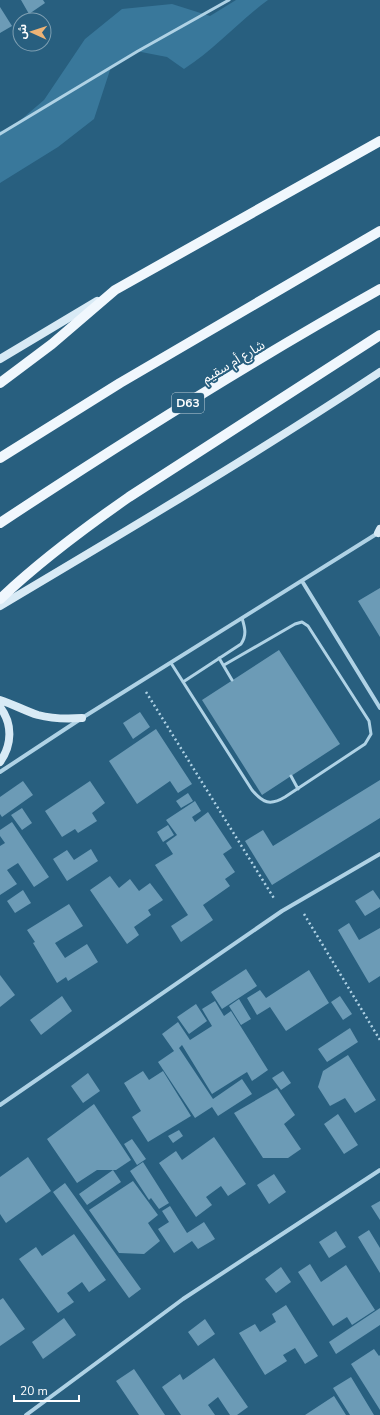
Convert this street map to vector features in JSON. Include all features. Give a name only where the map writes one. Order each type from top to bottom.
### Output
[{"type":"main road","points":[[0,359],[115,290],[380,141]]},
{"type":"main road","points":[[0,458],[120,383],[380,231]]},
{"type":"main road","name":"شارع أم سقيم","points":[[0,523],[173,412],[274,350],[380,289]]},
{"type":"main road","points":[[0,383],[52,344],[115,290]]},
{"type":"main road","points":[[0,599],[51,554],[89,524],[128,497],[380,335]]},
{"type":"main road","points":[[0,606],[238,464],[380,372]]},
{"type":"main road","points":[[0,700],[38,715],[53,718],[82,718]]},
{"type":"main road","points":[[0,707],[6,717],[10,736],[5,754],[0,762]]},
{"type":"street","points":[[0,772],[82,718],[302,581],[379,531]]},
{"type":"street","points":[[302,581],[380,708]]},
{"type":"street","points":[[0,1105],[282,911],[380,854]]},
{"type":"street","points":[[26,1415],[183,1299],[380,1170]]},
{"type":"lane","points":[[1,132],[138,51],[229,0]]},
{"type":"lane","points":[[183,682],[241,644],[245,638],[246,632],[242,618]]},
{"type":"lane","points":[[171,663],[259,798],[267,803],[276,802],[365,744],[371,734],[370,721],[308,626],[302,622],[295,624],[224,665]]},
{"type":"lane","points":[[219,658],[232,680]]},
{"type":"lane","points":[[291,776],[298,788]]},
{"type":"path","points":[[140,682],[282,911]]},
{"type":"path","points":[[296,902],[380,1040]]},
{"type":"shaded area","points":[[236,0],[268,0],[206,53],[184,69],[167,57],[136,51],[111,67],[94,119],[58,147],[0,183],[0,131],[9,130],[44,100],[85,39],[122,9],[172,4],[210,16]]},
{"type":"building","points":[[21,0],[43,0],[45,3],[32,12],[28,12]]},
{"type":"building","points":[[0,7],[12,26],[0,33]]},
{"type":"building","points":[[380,588],[380,637],[358,601]]},
{"type":"building","points":[[279,650],[340,744],[262,795],[202,700]]},
{"type":"building","points":[[140,712],[150,727],[133,739],[123,723]]},
{"type":"building","points":[[156,729],[192,784],[178,793],[170,781],[137,804],[109,761]]},
{"type":"building","points":[[380,780],[380,818],[272,885],[245,841],[263,830],[273,846]]},
{"type":"building","points":[[23,781],[33,795],[2,817],[0,814],[0,797]]},
{"type":"building","points":[[90,781],[105,803],[92,813],[97,821],[78,833],[75,829],[62,837],[45,811]]},
{"type":"building","points":[[188,793],[193,801],[181,808],[176,801]]},
{"type":"building","points":[[195,801],[201,811],[192,817],[195,822],[208,812],[232,848],[223,854],[235,872],[225,879],[230,886],[203,905],[213,920],[181,942],[171,926],[188,915],[155,865],[173,854],[166,843],[177,835],[166,820]]},
{"type":"building","points":[[22,808],[32,823],[22,830],[11,815]]},
{"type":"building","points":[[12,822],[49,877],[34,887],[18,863],[7,870],[17,884],[0,895],[0,846],[5,843],[0,836],[0,830]]},
{"type":"building","points":[[168,825],[174,835],[163,842],[157,832]]},
{"type":"building","points":[[91,849],[98,861],[67,881],[53,859],[67,850],[74,860]]},
{"type":"building","points":[[110,876],[119,888],[130,879],[139,891],[150,883],[163,900],[148,910],[151,915],[134,927],[139,935],[127,944],[90,890]]},
{"type":"building","points":[[23,890],[31,903],[15,913],[7,901]]},
{"type":"building","points":[[373,890],[380,900],[380,907],[365,916],[355,901]]},
{"type":"building","points":[[69,904],[83,926],[55,943],[65,958],[87,944],[98,962],[68,981],[66,977],[57,983],[27,930]]},
{"type":"building","points":[[349,923],[359,940],[380,928],[380,976],[369,983],[338,930]]},
{"type":"building","points":[[246,969],[257,986],[222,1009],[211,992]]},
{"type":"building","points":[[309,970],[329,1003],[286,1031],[270,1007],[257,1015],[247,998],[260,990],[266,998]]},
{"type":"building","points":[[0,975],[15,995],[0,1007]]},
{"type":"building","points":[[62,996],[72,1011],[41,1035],[30,1020]]},
{"type":"building","points":[[340,996],[352,1014],[343,1020],[331,1002]]},
{"type":"building","points":[[239,999],[251,1019],[241,1025],[229,1006]]},
{"type":"building","points":[[215,1001],[224,1016],[231,1011],[268,1070],[252,1081],[247,1072],[212,1094],[182,1045],[179,1048],[213,1099],[242,1079],[252,1094],[218,1116],[212,1107],[195,1118],[158,1062],[174,1051],[162,1034],[178,1022],[190,1040],[212,1026],[202,1009]]},
{"type":"building","points":[[196,1004],[207,1021],[189,1034],[177,1017]]},
{"type":"building","points":[[350,1028],[358,1042],[327,1062],[318,1049]]},
{"type":"building","points":[[348,1055],[376,1100],[355,1113],[345,1098],[330,1106],[318,1087],[323,1071]]},
{"type":"building","points":[[143,1071],[149,1080],[163,1071],[191,1116],[148,1142],[132,1117],[141,1111],[124,1083]]},
{"type":"building","points":[[283,1071],[291,1083],[281,1090],[272,1078]]},
{"type":"building","points":[[88,1073],[100,1091],[83,1103],[71,1086]]},
{"type":"building","points":[[277,1088],[295,1115],[284,1124],[301,1149],[288,1158],[263,1158],[234,1113]]},
{"type":"building","points":[[94,1104],[131,1160],[116,1170],[97,1170],[77,1183],[47,1139]]},
{"type":"building","points":[[338,1114],[358,1145],[344,1154],[324,1124]]},
{"type":"building","points":[[179,1130],[183,1136],[173,1143],[168,1136]]},
{"type":"building","points":[[214,1137],[246,1184],[228,1196],[221,1186],[206,1197],[212,1205],[196,1217],[159,1163],[176,1151],[182,1160]]},
{"type":"building","points":[[132,1139],[146,1159],[137,1165],[124,1144]]},
{"type":"building","points":[[28,1157],[51,1191],[6,1223],[0,1214],[0,1177]]},
{"type":"building","points":[[143,1162],[169,1203],[159,1209],[151,1198],[149,1200],[130,1171]]},
{"type":"building","points":[[113,1170],[121,1182],[87,1205],[79,1194]]},
{"type":"building","points":[[274,1174],[286,1192],[269,1204],[257,1185]]},
{"type":"building","points":[[133,1181],[158,1215],[148,1223],[160,1241],[144,1254],[119,1253],[89,1210]]},
{"type":"building","points":[[65,1183],[141,1289],[129,1298],[53,1192]]},
{"type":"building","points":[[380,1201],[380,1220],[371,1206]]},
{"type":"building","points":[[170,1206],[187,1233],[204,1222],[215,1239],[198,1249],[192,1241],[174,1253],[158,1229],[169,1222],[162,1211]]},
{"type":"building","points":[[369,1230],[380,1248],[380,1273],[358,1237]]},
{"type":"building","points":[[336,1231],[346,1247],[329,1258],[319,1242]]},
{"type":"building","points":[[74,1234],[106,1280],[89,1292],[82,1282],[67,1293],[74,1302],[58,1313],[19,1259],[36,1247],[42,1256]]},
{"type":"building","points":[[310,1264],[321,1282],[346,1265],[375,1310],[352,1325],[347,1317],[333,1326],[298,1272]]},
{"type":"building","points":[[281,1267],[291,1282],[276,1293],[265,1279]]},
{"type":"building","points":[[3,1298],[25,1329],[0,1346],[0,1300]]},
{"type":"building","points":[[286,1305],[318,1356],[305,1364],[295,1348],[283,1355],[287,1361],[265,1375],[239,1333],[255,1324],[260,1332],[276,1322],[272,1314]]},
{"type":"building","points":[[380,1308],[380,1325],[336,1354],[329,1342]]},
{"type":"building","points":[[64,1318],[76,1335],[43,1359],[32,1342]]},
{"type":"building","points":[[205,1319],[215,1334],[198,1346],[188,1332]]},
{"type":"building","points":[[374,1349],[379,1356],[380,1355],[380,1410],[351,1364]]},
{"type":"building","points":[[214,1358],[248,1407],[237,1415],[230,1415],[218,1397],[208,1405],[215,1415],[181,1415],[162,1387],[180,1374],[183,1380]]},
{"type":"building","points":[[134,1369],[165,1415],[139,1415],[116,1381]]},
{"type":"building","points":[[351,1377],[374,1415],[350,1415],[333,1388]]},
{"type":"building","points":[[334,1396],[346,1415],[305,1415]]}]
